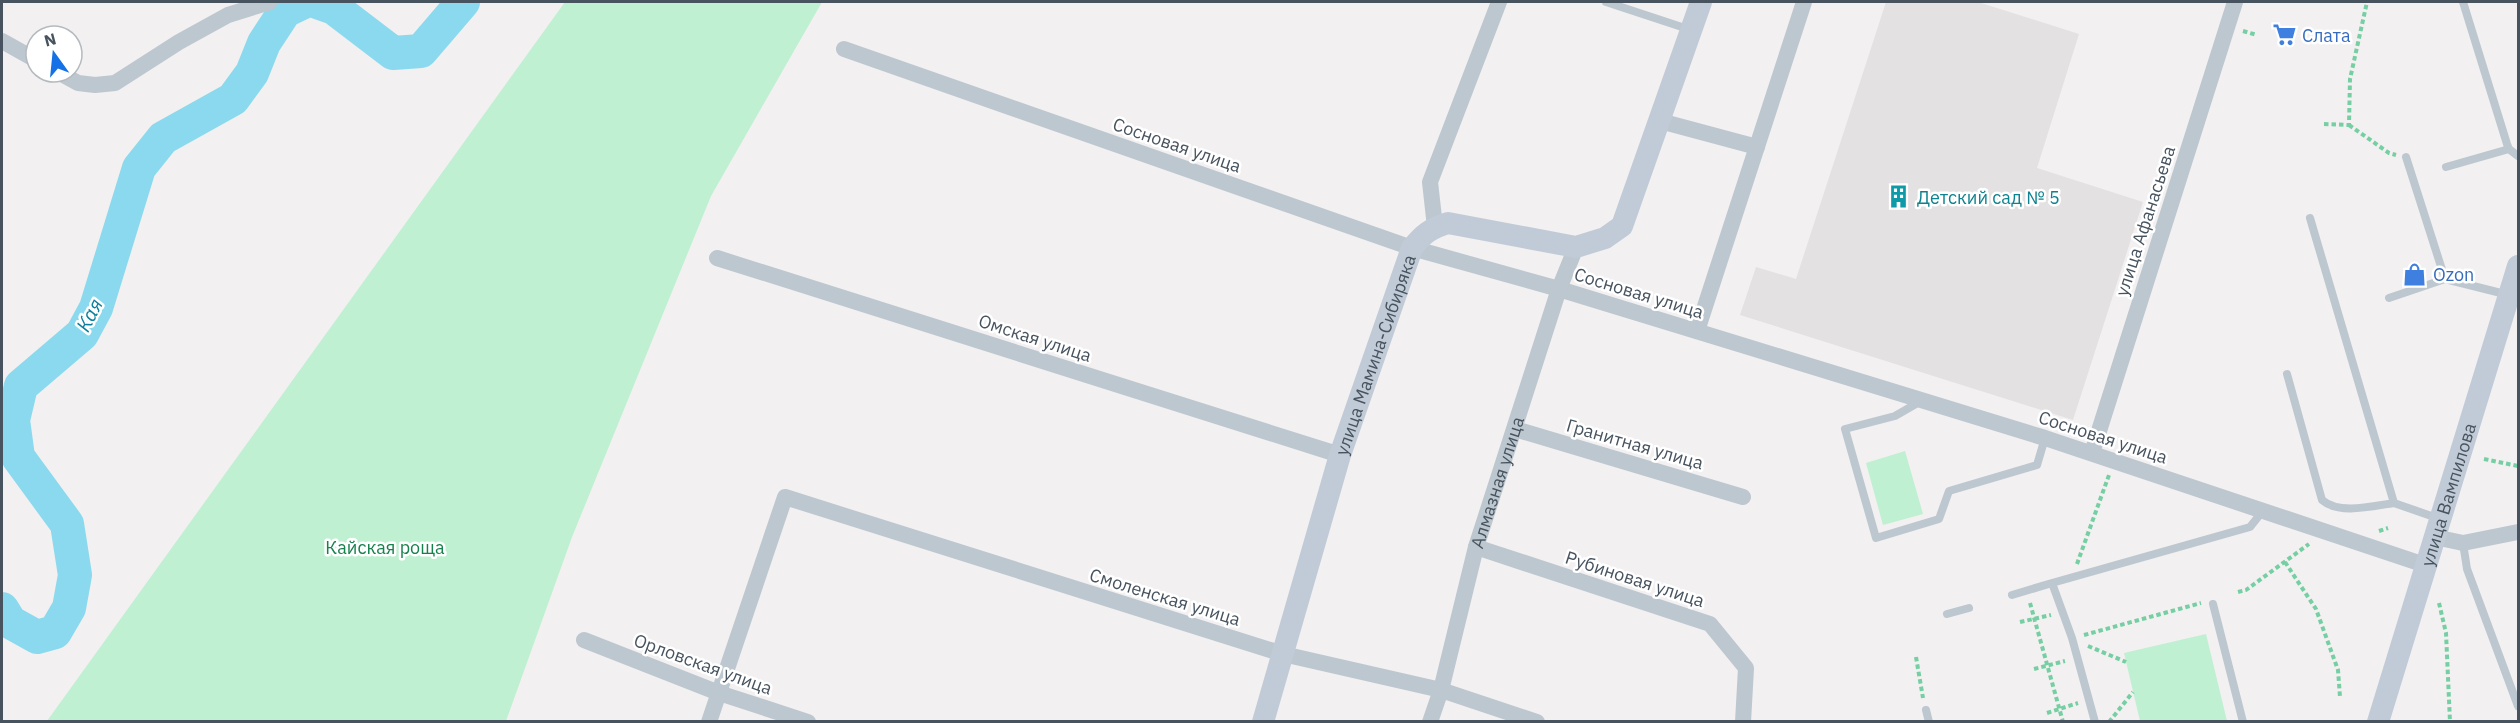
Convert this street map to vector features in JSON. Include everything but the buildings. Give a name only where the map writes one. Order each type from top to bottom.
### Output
[{"type":"street","points":[[84,84],[95,85],[115,82],[228,15],[270,2]]},
{"type":"street","points":[[1499,2],[1430,182],[1435,227],[1448,223],[1576,247],[1605,238],[1622,226],[1701,2]]},
{"type":"street","points":[[1697,331],[1804,2]]},
{"type":"street","name":"улица Афанасьева","points":[[2092,453],[2235,2]]},
{"type":"street","points":[[2,41],[24,53]]},
{"type":"street","name":"Сосновая улица","points":[[844,49],[1412,248],[1559,289],[2045,438],[2425,565]]},
{"type":"street","points":[[1659,121],[1757,147]]},
{"type":"street","name":"улица Мамина-Сибиряка","points":[[1263,722],[1340,455],[1412,248],[1425,232],[1435,227]]},
{"type":"street","name":"Алмазная улица","points":[[1430,722],[1476,547],[1559,289],[1576,247]]},
{"type":"street","name":"Омская улица","points":[[717,258],[1340,455]]},
{"type":"street","name":"улица Вампилова","points":[[2378,722],[2518,266]]},
{"type":"street","name":"Гранитная улица","points":[[1515,429],[1743,497]]},
{"type":"street","name":"Смоленская улица","points":[[719,693],[785,497],[1283,654],[1440,690],[1537,722]]},
{"type":"street","points":[[2438,528],[2463,543],[2518,532]]},
{"type":"street","name":"Рубиновая улица","points":[[1476,547],[1710,624],[1746,668],[1743,722]]},
{"type":"street","name":"Орловская улица","points":[[584,640],[719,693],[808,722]]},
{"type":"street","points":[[709,722],[719,693]]},
{"type":"lane","points":[[1606,2],[1692,30]]},
{"type":"lane","points":[[2463,2],[2509,149],[2518,156]]},
{"type":"lane","points":[[2446,167],[2509,149]]},
{"type":"lane","points":[[2406,157],[2445,279]]},
{"type":"lane","points":[[2310,218],[2394,503]]},
{"type":"lane","points":[[2389,298],[2445,279],[2510,295]]},
{"type":"lane","points":[[2287,374],[2322,500],[2329,506],[2342,508],[2394,503],[2438,528]]},
{"type":"lane","points":[[1921,400],[1895,416],[1845,429],[1876,538],[1940,519],[1949,490],[2037,465],[2045,438]]},
{"type":"lane","points":[[2012,595],[2250,527],[2262,512]]},
{"type":"lane","points":[[2463,543],[2467,569],[2518,706]]},
{"type":"lane","points":[[2052,583],[2072,638],[2095,722]]},
{"type":"lane","points":[[2213,604],[2243,722]]},
{"type":"lane","points":[[1947,614],[1969,608]]},
{"type":"lane","points":[[1926,710],[1929,722]]},
{"type":"path","points":[[2349,125],[2350,79],[2367,2]]},
{"type":"path","points":[[2239,30],[2257,35]]},
{"type":"path","points":[[2324,124],[2349,125],[2389,153],[2406,157]]},
{"type":"path","points":[[2072,578],[2108,481],[2111,459]]},
{"type":"path","points":[[2484,459],[2518,465]]},
{"type":"path","points":[[2238,592],[2247,590],[2306,547],[2320,531]]},
{"type":"path","points":[[2285,562],[2316,609],[2338,670],[2340,697]]},
{"type":"path","points":[[2027,591],[2062,722]]},
{"type":"path","points":[[2072,638],[2201,603],[2213,604]]},
{"type":"path","points":[[2439,603],[2446,633],[2450,722]]},
{"type":"path","points":[[2020,622],[2049,615]]},
{"type":"path","points":[[2072,638],[2126,662]]},
{"type":"path","points":[[1916,657],[1926,710]]},
{"type":"path","points":[[2034,669],[2062,662]]},
{"type":"path","points":[[2109,722],[2133,692]]},
{"type":"path","points":[[2047,713],[2076,703]]},
{"type":"shaded area","points":[[1886,2],[1978,2],[2079,34],[2037,168],[2143,202],[2073,420],[1740,315],[1756,267],[1796,279]]},
{"type":"green space","name":"Кайская роща","points":[[565,2],[822,2],[711,196],[572,537],[506,721],[47,721]]},
{"type":"green space","points":[[1905,451],[1923,514],[1883,525],[1866,463]]},
{"type":"green space","points":[[2206,634],[2227,721],[2140,721],[2124,653]]},
{"type":"waterway","name":"Кая","points":[[2,609],[10,622],[37,637],[55,632],[69,608],[75,575],[67,524],[18,457],[13,420],[21,386],[82,334],[96,308],[139,168],[163,138],[233,99],[252,73],[264,43],[285,11],[304,2]]},
{"type":"waterway","name":"Кая","points":[[317,2],[334,8],[393,53],[421,51],[463,2]]},
{"type":"place","name":"Слата","points":[[2284,35]]},
{"type":"place","name":"Детский сад № 5","points":[[1899,197]]},
{"type":"place","name":"Ozon","points":[[2415,274]]}]
